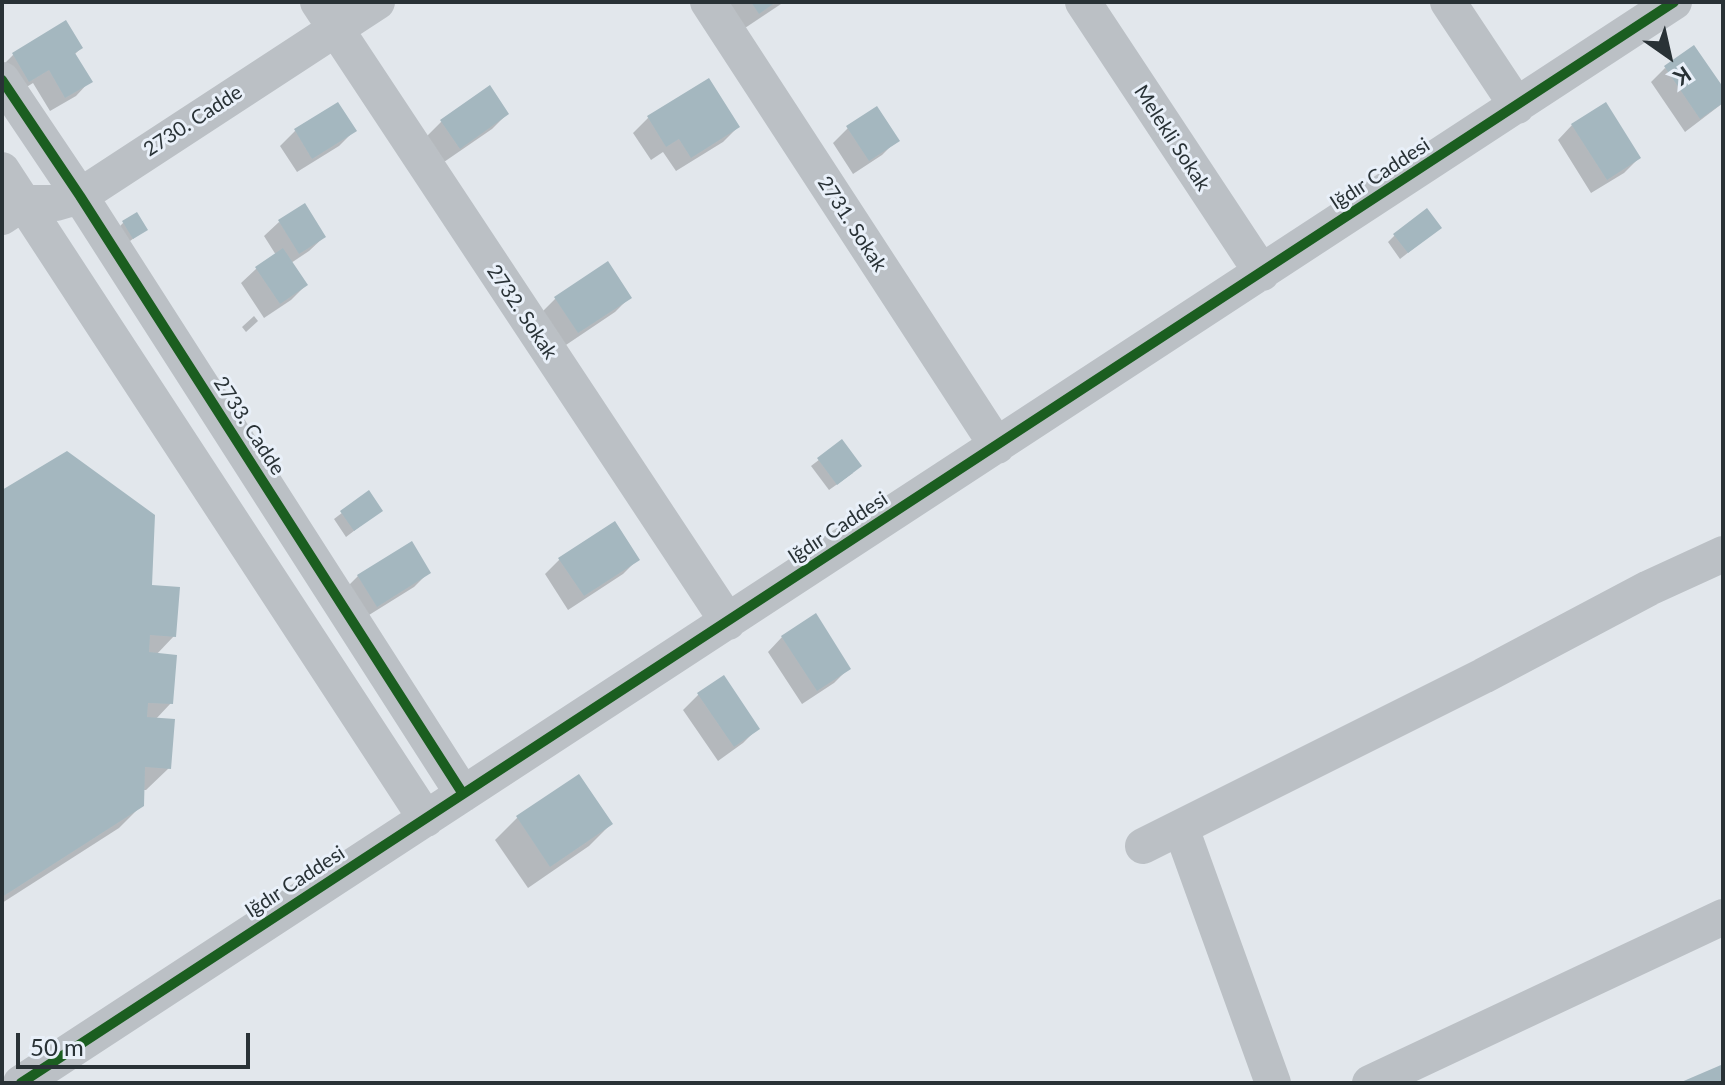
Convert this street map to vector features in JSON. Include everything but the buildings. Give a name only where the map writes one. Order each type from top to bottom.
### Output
[{"type":"street","name":"2730. Cadde","points":[[13,210],[80,196],[326,16],[377,2]]},
{"type":"street","name":"2731. Sokak","points":[[708,2],[997,446]]},
{"type":"street","name":"Melekli Sokak","points":[[1083,2],[1262,273]]},
{"type":"street","points":[[1448,2],[1517,106]]},
{"type":"street","name":"Iğdır Caddesi","points":[[21,1083],[1674,2]]},
{"type":"street","name":"2732. Sokak","points":[[326,16],[728,622]]},
{"type":"street","name":"2733. Cadde","points":[[2,80],[80,196],[463,794]]},
{"type":"street","points":[[2,170],[13,210],[426,819]]},
{"type":"street","points":[[1143,846],[1483,676],[1649,588],[1723,554]]},
{"type":"street","points":[[1181,828],[1273,1083]]},
{"type":"street","points":[[1370,1083],[1723,917]]},
{"type":"cycle path","points":[[21,1083],[1674,2]]},
{"type":"cycle path","points":[[2,80],[80,196],[463,794]]}]
